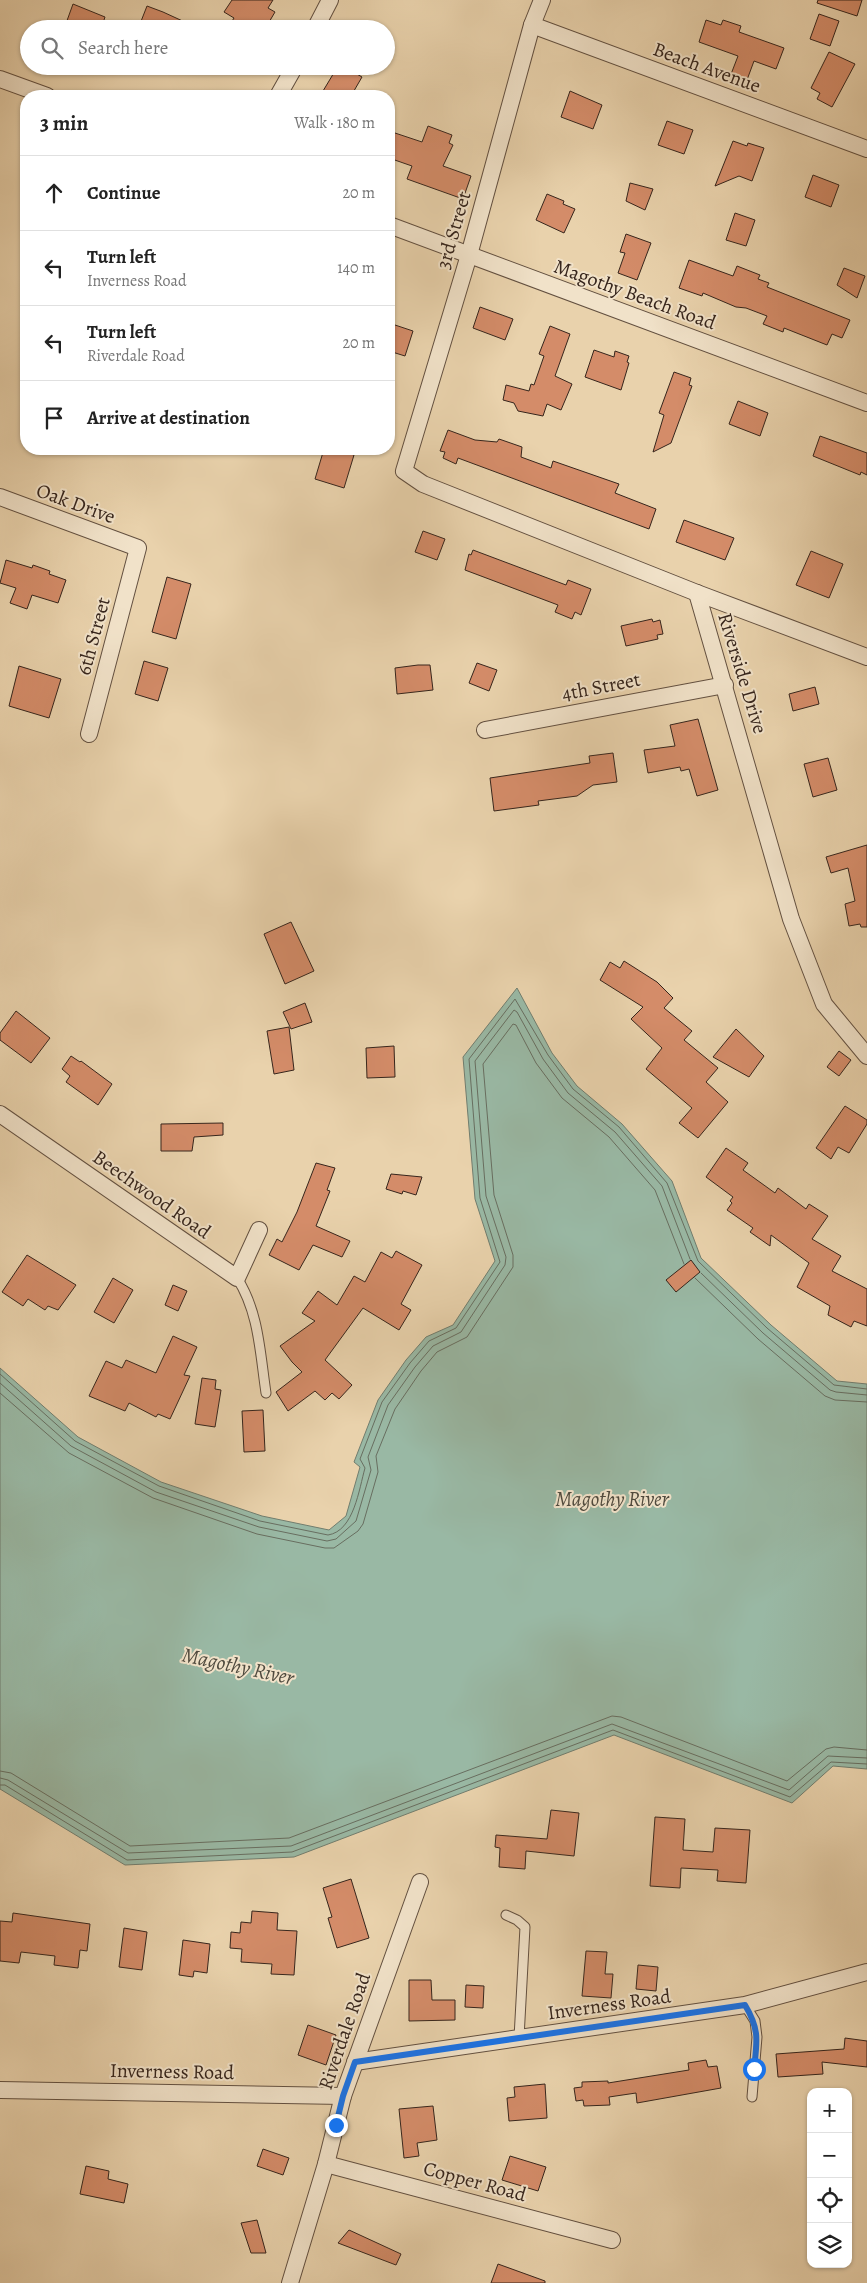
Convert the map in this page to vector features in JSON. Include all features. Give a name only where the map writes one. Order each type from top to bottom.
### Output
[{"type":"street","points":[[320,20],[330,0]]},
{"type":"street","name":"3rd Street","points":[[404,471],[469,255],[532,25],[542,0]]},
{"type":"street","name":"Beach Avenue","points":[[532,25],[867,149]]},
{"type":"street","points":[[281,90],[290,75]]},
{"type":"street","points":[[0,79],[30,90]]},
{"type":"street","name":"Magothy Beach Road","points":[[395,227],[867,403]]},
{"type":"street","name":"Riverside Drive","points":[[404,471],[423,484],[697,593],[725,684],[791,919],[824,1004],[867,1056]]},
{"type":"street","name":"Oak Drive","points":[[0,497],[138,548]]},
{"type":"street","name":"6th Street","points":[[89,734],[138,548]]},
{"type":"street","points":[[697,593],[867,656]]},
{"type":"street","name":"4th Street","points":[[485,730],[725,684]]},
{"type":"street","name":"Beechwood Road","points":[[0,1114],[236,1278]]},
{"type":"street","points":[[236,1278],[259,1230]]},
{"type":"street","name":"Riverdale Road","points":[[290,2283],[326,2164],[343,2096],[420,1882]]},
{"type":"street","name":"Inverness Road","points":[[355,2062],[745,2005],[867,1972]]},
{"type":"street","name":"Inverness Road","points":[[0,2090],[343,2096]]},
{"type":"street","name":"Copper Road","points":[[326,2164],[612,2240]]},
{"type":"lane","points":[[236,1278],[247,1294],[254,1313],[266,1393]]},
{"type":"lane","points":[[506,1915],[517,1920],[525,1927],[519,2038]]},
{"type":"lane","points":[[745,2005],[755,2021],[757,2036],[752,2097]]},
{"type":"water","name":"Magothy River","points":[[517,988],[552,1053],[577,1086],[622,1124],[672,1181],[701,1258],[771,1325],[837,1381],[867,1384],[867,1769],[833,1766],[792,1803],[614,1735],[294,1857],[125,1865],[0,1789],[0,1368],[78,1437],[161,1482],[262,1516],[329,1530],[346,1516],[360,1467],[354,1462],[378,1400],[406,1360],[426,1337],[453,1325],[495,1261],[475,1199],[463,1057]]},
{"type":"building","points":[[232,0],[273,0],[268,8],[275,12],[270,20],[233,20],[234,18],[224,12]]},
{"type":"building","points":[[818,0],[862,0],[857,16],[817,3]]},
{"type":"building","points":[[73,4],[105,17],[104,20],[67,20]]},
{"type":"building","points":[[147,6],[180,20],[142,20]]},
{"type":"building","points":[[819,14],[839,21],[830,46],[810,39]]},
{"type":"building","points":[[706,20],[721,25],[723,20],[741,26],[739,32],[784,48],[776,69],[754,61],[744,88],[728,82],[738,56],[699,42]]},
{"type":"building","points":[[829,52],[855,64],[832,107],[817,99],[820,93],[811,88]]},
{"type":"building","points":[[333,75],[359,75],[362,77],[354,90],[324,90]]},
{"type":"building","points":[[570,91],[602,105],[593,129],[561,117]]},
{"type":"building","points":[[667,121],[693,130],[684,154],[658,145]]},
{"type":"building","points":[[428,126],[452,135],[449,143],[453,145],[443,166],[471,176],[463,199],[407,179],[412,166],[395,160],[395,133],[422,142]]},
{"type":"building","points":[[733,141],[747,146],[748,143],[764,148],[752,181],[739,176],[715,186]]},
{"type":"building","points":[[813,175],[839,185],[831,207],[805,197]]},
{"type":"building","points":[[630,183],[653,189],[645,210],[626,201]]},
{"type":"building","points":[[547,194],[564,201],[563,204],[575,209],[564,233],[536,220]]},
{"type":"building","points":[[735,213],[755,220],[746,246],[726,240]]},
{"type":"building","points":[[626,234],[651,243],[637,280],[618,273],[625,253],[620,252]]},
{"type":"building","points":[[689,260],[733,276],[737,266],[760,275],[758,279],[769,283],[767,287],[850,320],[842,338],[832,334],[827,345],[784,328],[783,332],[763,324],[767,316],[746,308],[736,307],[703,293],[702,296],[679,288]]},
{"type":"building","points":[[844,268],[865,276],[857,298],[837,285]]},
{"type":"building","points":[[480,307],[513,319],[505,340],[473,328]]},
{"type":"building","points":[[395,325],[413,331],[405,356],[395,353]]},
{"type":"building","points":[[550,326],[570,334],[555,376],[572,384],[561,410],[547,404],[543,416],[518,411],[514,403],[503,400],[506,385],[529,391],[531,384],[534,385],[544,356],[539,354]]},
{"type":"building","points":[[594,350],[614,357],[615,351],[629,356],[627,362],[629,363],[621,390],[585,377]]},
{"type":"building","points":[[674,372],[691,378],[689,385],[692,386],[671,443],[653,452],[664,415],[659,413]]},
{"type":"building","points":[[738,401],[768,413],[760,436],[729,424]]},
{"type":"building","points":[[448,430],[475,440],[497,442],[499,439],[522,447],[521,457],[551,468],[553,461],[619,484],[615,493],[656,509],[649,529],[458,458],[456,464],[443,458],[445,452],[440,451]]},
{"type":"building","points":[[820,436],[867,453],[867,475],[861,472],[860,475],[813,456]]},
{"type":"building","points":[[322,455],[354,455],[344,488],[315,479]]},
{"type":"building","points":[[684,520],[734,538],[725,560],[676,542]]},
{"type":"building","points":[[423,531],[445,539],[437,560],[415,552]]},
{"type":"building","points":[[473,550],[566,585],[568,580],[591,589],[581,615],[575,612],[572,619],[555,612],[558,605],[465,570],[469,554],[471,555]]},
{"type":"building","points":[[811,551],[843,564],[829,598],[796,585]]},
{"type":"building","points":[[6,560],[32,568],[33,565],[50,571],[49,574],[66,580],[58,603],[32,595],[27,609],[10,603],[16,588],[0,583]]},
{"type":"building","points":[[167,577],[191,584],[176,639],[152,632]]},
{"type":"building","points":[[652,619],[653,622],[660,620],[663,634],[657,635],[658,639],[626,646],[621,626]]},
{"type":"building","points":[[144,661],[168,668],[158,701],[135,694]]},
{"type":"building","points":[[477,663],[497,670],[489,691],[469,683]]},
{"type":"building","points":[[430,665],[433,690],[397,694],[395,668]]},
{"type":"building","points":[[19,666],[61,679],[49,718],[9,706]]},
{"type":"building","points":[[815,687],[819,704],[793,711],[789,694]]},
{"type":"building","points":[[698,719],[718,790],[697,796],[689,769],[681,771],[680,767],[648,773],[644,750],[675,746],[670,725]]},
{"type":"building","points":[[613,753],[617,782],[593,785],[577,796],[538,801],[539,805],[494,811],[490,778],[590,763],[589,756]]},
{"type":"building","points":[[828,758],[837,790],[813,797],[804,764]]},
{"type":"building","points":[[867,845],[867,927],[861,927],[860,924],[849,926],[845,904],[855,901],[848,868],[831,873],[826,857]]},
{"type":"building","points":[[291,922],[314,971],[285,984],[264,934]]},
{"type":"building","points":[[624,961],[657,982],[673,998],[664,1008],[692,1031],[684,1040],[718,1068],[706,1082],[728,1102],[698,1138],[679,1123],[692,1108],[646,1069],[662,1048],[631,1019],[643,1007],[600,980],[610,962],[620,968]]},
{"type":"building","points":[[305,1003],[312,1022],[291,1029],[283,1012]]},
{"type":"building","points":[[16,1011],[50,1038],[31,1063],[0,1040],[0,1033]]},
{"type":"building","points":[[289,1027],[294,1070],[274,1074],[267,1031]]},
{"type":"building","points":[[736,1029],[764,1056],[749,1077],[713,1057]]},
{"type":"building","points":[[394,1046],[395,1077],[367,1078],[366,1048]]},
{"type":"building","points":[[839,1051],[851,1060],[839,1076],[827,1067]]},
{"type":"building","points":[[71,1056],[81,1061],[112,1084],[98,1105],[66,1082],[70,1076],[62,1069]]},
{"type":"building","points":[[845,1106],[867,1120],[867,1124],[849,1153],[838,1147],[831,1159],[816,1148]]},
{"type":"building","points":[[223,1123],[223,1135],[194,1137],[192,1151],[161,1151],[161,1124]]},
{"type":"building","points":[[726,1148],[748,1163],[743,1170],[775,1193],[778,1188],[806,1209],[809,1204],[828,1216],[812,1239],[841,1256],[832,1271],[867,1289],[867,1326],[854,1321],[851,1327],[828,1315],[830,1306],[797,1287],[809,1263],[771,1235],[770,1246],[750,1232],[753,1228],[727,1210],[732,1203],[730,1201],[733,1197],[706,1177]]},
{"type":"building","points":[[316,1163],[335,1168],[327,1190],[330,1191],[316,1226],[350,1241],[342,1257],[313,1245],[299,1270],[269,1255],[277,1239],[282,1242],[297,1212]]},
{"type":"building","points":[[391,1174],[422,1177],[416,1195],[403,1191],[402,1194],[386,1189]]},
{"type":"building","points":[[396,1251],[422,1265],[401,1304],[411,1310],[399,1330],[363,1308],[325,1360],[352,1385],[339,1399],[332,1393],[325,1400],[315,1391],[288,1411],[276,1392],[302,1372],[280,1346],[315,1321],[302,1313],[318,1291],[337,1305],[354,1276],[365,1282],[381,1252],[392,1258]]},
{"type":"building","points":[[27,1255],[76,1285],[58,1310],[48,1306],[45,1310],[28,1299],[23,1306],[2,1292]]},
{"type":"building","points":[[691,1260],[700,1272],[676,1292],[666,1280]]},
{"type":"building","points":[[113,1278],[133,1290],[114,1323],[94,1312]]},
{"type":"building","points":[[173,1285],[187,1291],[178,1311],[165,1305]]},
{"type":"building","points":[[173,1336],[197,1347],[184,1375],[190,1376],[170,1419],[158,1414],[156,1417],[129,1403],[125,1411],[89,1396],[106,1361],[122,1368],[126,1360],[156,1373]]},
{"type":"building","points":[[202,1378],[216,1380],[215,1389],[221,1390],[215,1427],[195,1424]]},
{"type":"building","points":[[263,1410],[265,1451],[244,1452],[242,1411]]},
{"type":"building","points":[[551,1810],[579,1813],[574,1856],[526,1851],[525,1869],[499,1867],[500,1848],[495,1847],[496,1835],[547,1839]]},
{"type":"building","points":[[655,1817],[685,1819],[683,1850],[713,1852],[715,1828],[750,1830],[746,1883],[717,1881],[718,1870],[681,1868],[680,1888],[650,1886]]},
{"type":"building","points":[[351,1879],[369,1938],[337,1948],[328,1918],[332,1917],[323,1888]]},
{"type":"building","points":[[252,1911],[278,1913],[277,1930],[297,1931],[294,1975],[271,1974],[272,1964],[241,1962],[242,1949],[230,1948],[231,1932],[240,1933],[241,1922],[251,1923]]},
{"type":"building","points":[[13,1913],[90,1924],[87,1951],[80,1950],[78,1968],[54,1965],[55,1956],[21,1952],[19,1963],[0,1961],[0,1921],[12,1922]]},
{"type":"building","points":[[124,1928],[147,1932],[142,1970],[119,1967]]},
{"type":"building","points":[[183,1940],[210,1944],[207,1973],[194,1971],[193,1977],[179,1975]]},
{"type":"building","points":[[586,1951],[607,1952],[605,1974],[613,1974],[611,1998],[582,1996]]},
{"type":"building","points":[[638,1965],[658,1967],[656,1991],[636,1989]]},
{"type":"building","points":[[409,1980],[431,1980],[432,2000],[455,2000],[455,2020],[409,2021]]},
{"type":"building","points":[[466,1985],[484,1986],[483,2008],[465,2007]]},
{"type":"building","points":[[308,2025],[336,2035],[326,2065],[298,2055]]},
{"type":"building","points":[[845,2038],[867,2041],[867,2067],[822,2062],[823,2074],[778,2077],[776,2054],[844,2049]]},
{"type":"building","points":[[706,2060],[708,2067],[717,2066],[721,2088],[637,2103],[636,2093],[609,2097],[610,2105],[584,2106],[583,2100],[576,2101],[574,2088],[582,2087],[582,2082],[608,2081],[608,2083],[689,2070],[688,2063]]},
{"type":"building","points":[[545,2084],[547,2118],[509,2121],[507,2098],[515,2097],[514,2087]]},
{"type":"building","points":[[433,2106],[437,2140],[417,2143],[419,2156],[404,2158],[399,2109]]},
{"type":"building","points":[[263,2149],[289,2158],[283,2175],[257,2166]]},
{"type":"building","points":[[510,2156],[546,2167],[538,2191],[502,2180]]},
{"type":"building","points":[[86,2166],[109,2171],[108,2179],[128,2184],[124,2203],[80,2194]]},
{"type":"building","points":[[257,2220],[266,2253],[251,2253],[241,2223]]},
{"type":"building","points":[[349,2230],[401,2254],[396,2265],[338,2243]]},
{"type":"building","points":[[498,2264],[545,2281],[545,2283],[491,2283]]},
{"type":"route","points":[[336,2125],[343,2096],[355,2062],[745,2005],[755,2021],[757,2036],[754,2069]]}]
